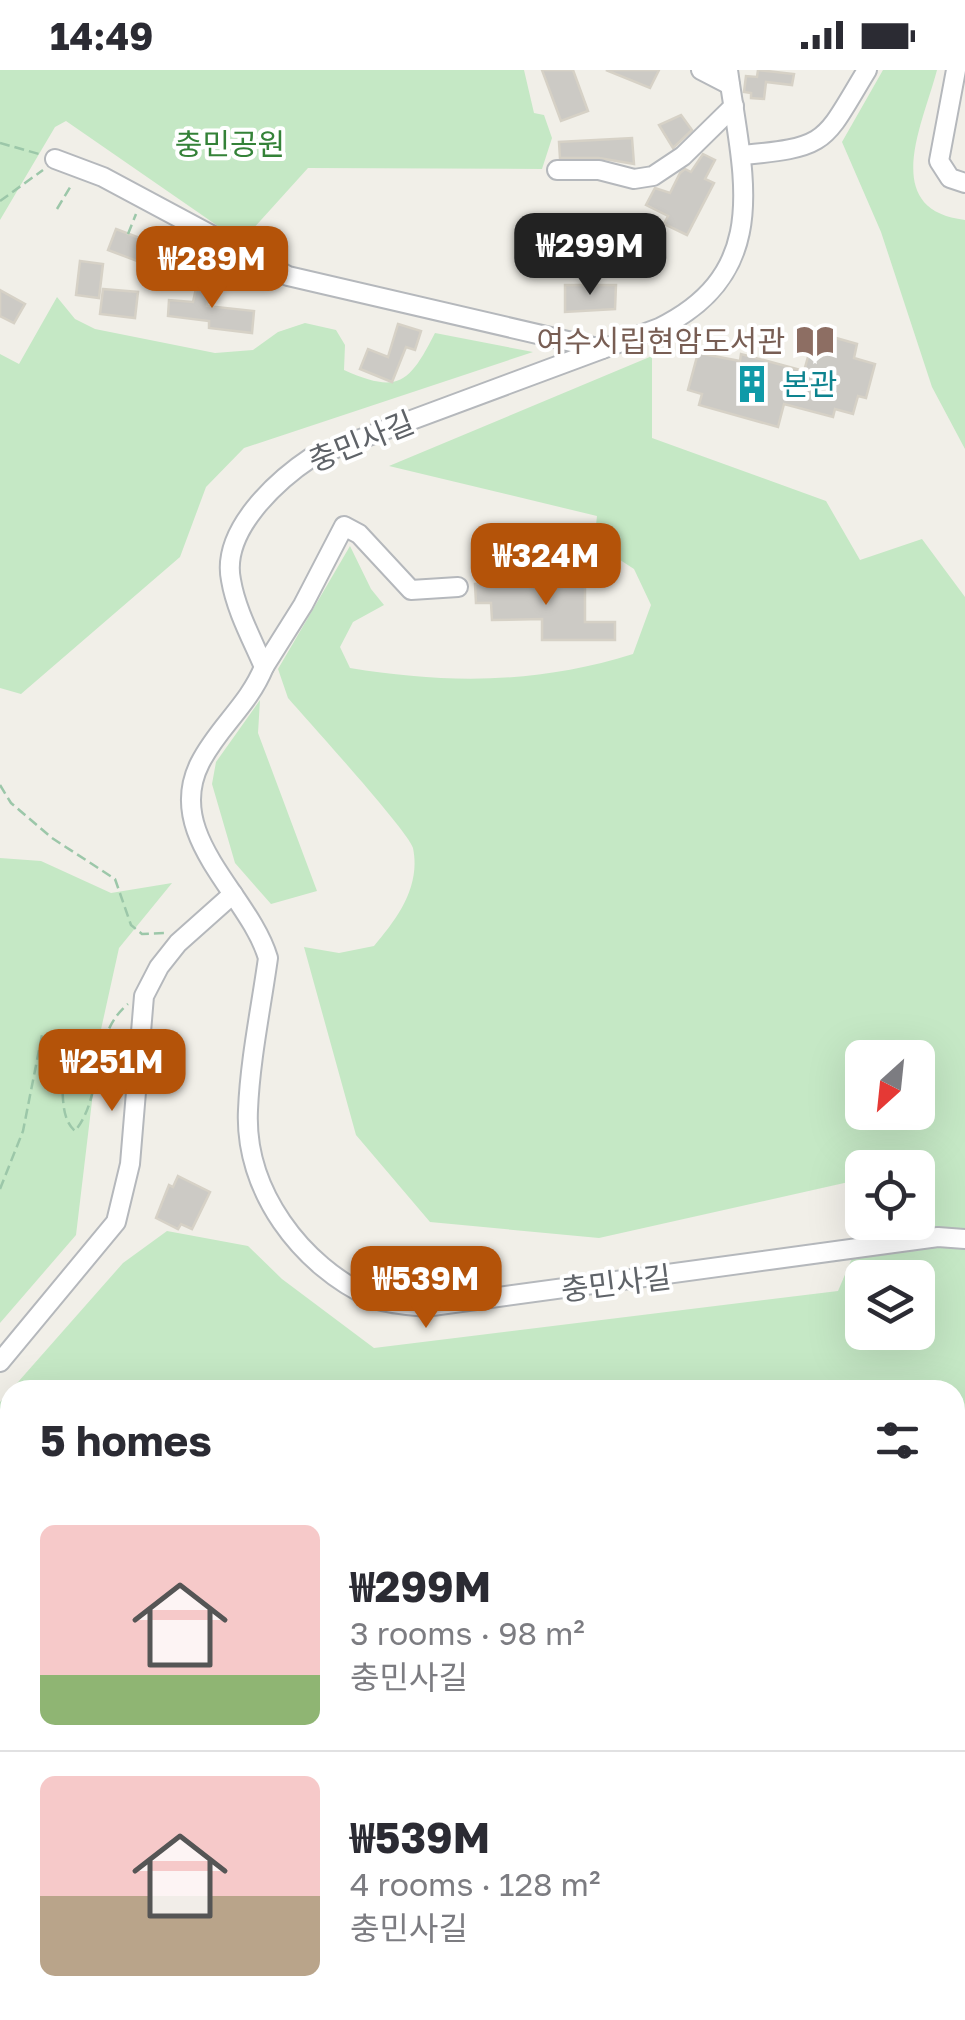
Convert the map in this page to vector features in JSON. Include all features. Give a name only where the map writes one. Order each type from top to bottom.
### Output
[{"type":"street","points":[[701,70],[729,78]]},
{"type":"street","points":[[744,155],[799,150],[816,142],[831,129],[867,70]]},
{"type":"street","points":[[956,70],[939,162],[950,178],[965,183]]},
{"type":"street","name":"충민사길","points":[[729,78],[744,155],[740,230],[735,251],[718,285],[703,302],[678,319],[604,350],[330,449],[286,476],[238,536],[229,576],[264,667],[248,702],[199,764],[189,796],[207,858],[261,934],[268,958],[248,1112],[254,1162],[272,1207],[299,1245],[336,1279],[376,1300],[424,1307],[938,1238],[965,1239]]},
{"type":"street","points":[[557,170],[599,170],[634,179],[653,176],[683,156],[734,106]]},
{"type":"street","points":[[55,159],[103,177],[288,276],[604,350]]},
{"type":"street","points":[[264,667],[304,605],[344,526],[357,531],[411,590],[458,586]]},
{"type":"street","points":[[0,1362],[109,1232],[121,1210],[130,1164],[144,996],[158,967],[178,942],[233,894]]},
{"type":"path","points":[[0,143],[55,159],[28,185],[0,201]]},
{"type":"path","points":[[58,209],[72,184]]},
{"type":"path","points":[[128,234],[135,218]]},
{"type":"path","points":[[0,785],[11,802],[52,838],[115,879],[131,925],[142,934],[157,936],[168,931]]},
{"type":"path","points":[[0,1189],[24,1130],[42,1035],[49,1040],[63,1072],[66,1121],[75,1131],[88,1105],[110,1025],[125,1006],[144,996]]},
{"type":"green space","name":"충민공원","points":[[0,70],[524,70],[534,113],[544,115],[552,138],[542,169],[308,168],[241,242],[66,121],[55,127],[0,220]]},
{"type":"green space","points":[[883,70],[937,70],[917,139],[915,182],[922,200],[939,213],[965,220],[965,449],[932,387],[881,232],[842,142]]},
{"type":"green space","points":[[57,297],[75,319],[95,329],[215,353],[253,350],[278,332],[305,323],[336,330],[345,345],[344,370],[377,382],[400,380],[409,373],[435,333],[533,352],[244,448],[206,487],[180,557],[21,694],[0,688],[0,354],[19,364]]},
{"type":"green space","points":[[652,356],[652,438],[826,501],[860,560],[922,539],[965,597],[965,1380],[20,1380],[123,1263],[167,1231],[248,1246],[282,1279],[374,1348],[838,1291],[845,1275],[845,1350],[935,1350],[935,1260],[851,1260],[860,1240],[935,1240],[935,1150],[845,1150],[845,1183],[599,1238],[430,1222],[356,1135],[304,947],[339,953],[374,946],[405,902],[414,876],[413,848],[377,799],[288,698],[278,669],[350,546],[371,589],[384,605],[353,622],[340,647],[350,668],[422,677],[492,678],[562,671],[633,654],[651,605],[634,569],[594,543],[597,516],[389,466]]},
{"type":"green space","points":[[260,700],[258,733],[317,891],[271,904],[235,863],[212,784],[216,762]]},
{"type":"green space","points":[[0,858],[41,861],[111,893],[172,883],[119,948],[100,1034],[76,1235],[0,1323]]},
{"type":"building","points":[[542,70],[573,70],[588,111],[561,121]]},
{"type":"building","points":[[606,70],[659,70],[650,88]]},
{"type":"building","points":[[758,70],[794,74],[792,85],[766,82],[764,99],[751,98],[751,93],[744,92],[746,76],[757,77]]},
{"type":"building","points":[[681,115],[692,130],[673,148],[659,125]]},
{"type":"building","points":[[632,138],[634,164],[599,158],[560,158],[559,142]]},
{"type":"building","points":[[703,154],[715,160],[705,179],[714,183],[687,235],[664,224],[668,216],[646,205],[655,188],[670,193],[680,173],[685,169],[691,172]]},
{"type":"building","points":[[116,229],[145,240],[137,261],[108,250]]},
{"type":"building","points":[[80,261],[103,264],[99,298],[76,295]]},
{"type":"building","points":[[199,275],[213,278],[207,306],[254,311],[252,333],[209,328],[209,321],[168,316],[169,300],[193,302]]},
{"type":"building","points":[[565,285],[616,285],[615,309],[565,312]]},
{"type":"building","points":[[103,289],[138,292],[135,318],[100,314]]},
{"type":"building","points":[[0,290],[25,304],[14,323],[0,316]]},
{"type":"building","points":[[398,324],[421,331],[415,350],[406,347],[392,382],[360,369],[368,349],[388,357]]},
{"type":"building","points":[[815,332],[857,344],[854,358],[875,364],[866,398],[858,396],[853,414],[835,409],[833,417],[784,404],[778,427],[699,405],[702,394],[688,390],[698,353],[740,361],[741,354],[804,371]]},
{"type":"building","points":[[585,581],[585,622],[615,622],[615,640],[542,640],[542,619],[492,620],[491,603],[476,603],[475,584]]},
{"type":"building","points":[[178,1176],[210,1192],[192,1229],[181,1224],[178,1229],[156,1218],[169,1185],[173,1187]]},
{"type":"place","name":"여수시립현암도서관","points":[[815,341]]},
{"type":"place","name":"본관","points":[[752,384]]}]
